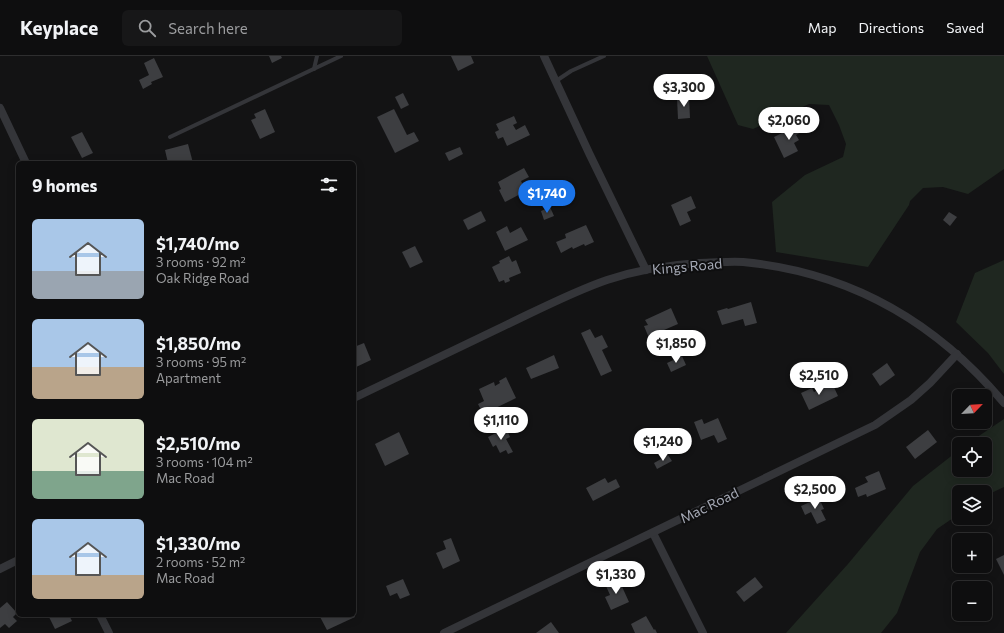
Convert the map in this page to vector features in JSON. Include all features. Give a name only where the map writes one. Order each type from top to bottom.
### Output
[{"type":"street","points":[[544,56],[555,82],[646,270]]},
{"type":"street","points":[[0,108],[25,161]]},
{"type":"street","name":"Kings Road","points":[[356,397],[583,289],[608,280],[646,270],[675,265],[741,262],[778,267],[813,275],[851,288],[900,313],[932,334],[957,354],[976,371],[1004,403]]},
{"type":"street","name":"Mac Road","points":[[444,633],[875,425],[911,400],[930,384],[957,354]]},
{"type":"street","points":[[653,532],[703,633]]},
{"type":"street","points":[[0,569],[16,561]]},
{"type":"street","points":[[101,617],[109,633]]},
{"type":"lane","points":[[314,69],[317,56]]},
{"type":"lane","points":[[170,137],[341,56]]},
{"type":"lane","points":[[555,82],[571,71],[604,56]]},
{"type":"shaded area","points":[[707,56],[1004,56],[1004,169],[968,194],[943,187],[923,188],[910,201],[909,205],[868,267],[776,252],[772,202],[805,175],[843,157],[846,144],[829,105],[809,104],[753,129],[738,125]]},
{"type":"shaded area","points":[[1004,260],[1004,374],[988,353],[956,322],[975,273]]},
{"type":"shaded area","points":[[1004,419],[1004,487],[992,493],[992,485],[952,485],[952,519],[937,529],[920,552],[897,613],[881,633],[786,633],[848,564],[913,486],[952,455],[952,477],[992,477],[992,437],[977,437],[989,429],[992,429],[992,427]]},
{"type":"building","points":[[269,56],[281,56],[282,58],[272,63]]},
{"type":"building","points":[[451,56],[471,56],[474,63],[458,71]]},
{"type":"building","points":[[154,58],[163,77],[151,82],[152,84],[143,89],[139,80],[149,75],[144,63]]},
{"type":"building","points":[[403,93],[409,105],[401,109],[395,97]]},
{"type":"building","points":[[689,97],[690,118],[678,119],[677,98]]},
{"type":"building","points":[[265,109],[275,132],[260,139],[251,120],[256,118],[254,114]]},
{"type":"building","points":[[394,109],[407,135],[414,132],[419,141],[395,153],[377,117]]},
{"type":"building","points":[[514,116],[517,123],[513,125],[516,130],[525,125],[530,135],[507,146],[503,137],[498,139],[495,132],[499,130],[496,124]]},
{"type":"building","points":[[800,124],[803,131],[796,135],[799,140],[794,143],[798,151],[784,158],[774,137]]},
{"type":"building","points":[[82,132],[93,153],[82,158],[71,137]]},
{"type":"building","points":[[188,144],[192,161],[168,161],[165,150]]},
{"type":"building","points":[[460,147],[463,154],[449,161],[445,153]]},
{"type":"building","points":[[524,168],[529,177],[521,181],[526,191],[505,202],[499,190],[501,189],[498,182]]},
{"type":"building","points":[[691,196],[696,208],[687,212],[691,221],[680,226],[671,205]]},
{"type":"building","points":[[550,207],[554,216],[544,220],[541,211]]},
{"type":"building","points":[[481,211],[486,221],[468,230],[463,220]]},
{"type":"building","points":[[949,212],[957,217],[950,226],[943,220]]},
{"type":"building","points":[[586,225],[594,242],[585,246],[584,244],[573,249],[572,247],[561,253],[556,242],[566,238],[565,234]]},
{"type":"building","points":[[507,226],[510,233],[521,227],[528,240],[505,251],[496,232]]},
{"type":"building","points":[[415,246],[423,262],[410,268],[402,252]]},
{"type":"building","points":[[509,256],[512,262],[516,260],[521,273],[509,278],[510,281],[505,283],[504,280],[499,282],[492,267],[500,263],[499,261]]},
{"type":"building","points":[[751,302],[757,323],[745,326],[743,319],[722,325],[717,311]]},
{"type":"building","points":[[671,308],[678,324],[664,330],[667,337],[659,341],[656,335],[649,338],[644,326],[648,325],[645,320]]},
{"type":"building","points":[[590,329],[595,338],[602,335],[608,347],[602,350],[612,371],[601,376],[581,333]]},
{"type":"building","points":[[364,343],[371,360],[356,367],[356,346]]},
{"type":"building","points":[[554,355],[559,368],[531,379],[526,368]]},
{"type":"building","points":[[682,356],[686,365],[671,372],[667,363]]},
{"type":"building","points":[[887,363],[895,375],[880,386],[872,374]]},
{"type":"building","points":[[506,377],[516,398],[483,414],[478,404],[484,401],[479,389],[494,382],[495,386],[500,383],[499,381]]},
{"type":"building","points":[[832,383],[838,396],[809,410],[801,393],[812,388],[814,392]]},
{"type":"building","points":[[718,418],[727,439],[718,443],[714,435],[701,440],[694,422],[702,419],[704,424]]},
{"type":"building","points":[[506,428],[510,437],[506,439],[513,452],[508,454],[506,450],[500,453],[496,445],[493,447],[488,437]]},
{"type":"building","points":[[928,430],[937,442],[915,459],[906,447]]},
{"type":"building","points":[[399,432],[409,454],[385,466],[375,444]]},
{"type":"building","points":[[668,455],[672,461],[657,469],[654,463]]},
{"type":"building","points":[[879,471],[886,489],[867,497],[866,494],[858,497],[855,488],[868,482],[865,477]]},
{"type":"building","points":[[605,478],[608,483],[616,479],[620,487],[593,501],[586,488]]},
{"type":"building","points":[[819,498],[824,509],[821,510],[826,520],[817,524],[811,512],[805,515],[801,506]]},
{"type":"building","points":[[451,538],[460,561],[443,569],[436,553],[446,549],[443,541]]},
{"type":"building","points":[[1004,555],[1004,575],[996,559]]},
{"type":"building","points":[[755,577],[763,587],[744,602],[736,592]]},
{"type":"building","points":[[403,579],[410,595],[400,599],[397,593],[390,596],[386,586]]},
{"type":"building","points":[[619,580],[629,602],[611,610],[605,597],[610,595],[606,586]]},
{"type":"building","points":[[7,602],[16,612],[13,617],[17,621],[9,628],[5,624],[0,628],[0,608]]},
{"type":"building","points":[[646,616],[657,633],[635,633],[631,624]]},
{"type":"building","points":[[49,617],[70,617],[72,621],[55,629]]},
{"type":"building","points":[[320,617],[355,617],[327,630]]},
{"type":"building","points":[[551,622],[559,633],[536,633]]}]
